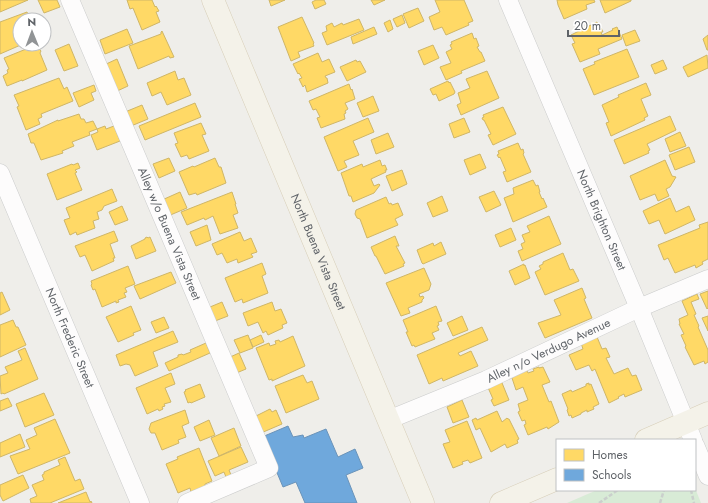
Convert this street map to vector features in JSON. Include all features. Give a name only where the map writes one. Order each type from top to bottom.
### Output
[{"type":"main road","name":"North Buena Vista Street","points":[[213,0],[423,503]]},
{"type":"main road","points":[[651,439],[689,431],[708,413]]},
{"type":"main road","points":[[500,503],[556,478]]},
{"type":"street","name":"Alley w/o Buena Vista Street","points":[[70,0],[269,468],[193,502]]},
{"type":"street","name":"North Brighton Street","points":[[508,0],[639,308],[689,431]]},
{"type":"street","name":"North Frederic Street","points":[[0,173],[140,503]]},
{"type":"street","name":"Alley n/o Verdugo Avenue","points":[[388,420],[486,380],[639,308],[708,279]]},
{"type":"street","points":[[696,447],[708,476]]},
{"type":"path","points":[[599,503],[617,491]]},
{"type":"path","points":[[660,503],[664,491]]},
{"type":"path","points":[[690,491],[694,503]]},
{"type":"green space","points":[[696,490],[701,503],[567,503],[595,491]]},
{"type":"building: Homes","points":[[0,0],[28,0],[0,12]]},
{"type":"building: Homes","points":[[38,0],[57,0],[60,7],[44,12]]},
{"type":"building: Homes","points":[[127,0],[152,0],[155,7],[156,6],[159,11],[156,12],[160,22],[142,30],[133,8],[130,9]]},
{"type":"building: Homes","points":[[269,0],[285,0],[271,6]]},
{"type":"building: Homes","points":[[316,0],[324,0],[326,4],[315,9],[312,2]]},
{"type":"building: Homes","points":[[371,0],[385,0],[374,5]]},
{"type":"building: Homes","points":[[435,0],[464,0],[473,21],[468,23],[469,25],[446,35],[442,27],[434,30],[429,17],[440,12]]},
{"type":"building: Homes","points":[[557,0],[594,0],[595,2],[586,5],[587,9],[564,19]]},
{"type":"building: Homes","points":[[600,0],[631,0],[631,1],[605,13]]},
{"type":"building: Homes","points":[[418,8],[424,21],[409,28],[403,14]]},
{"type":"building: Homes","points":[[402,15],[405,23],[397,27],[393,19]]},
{"type":"building: Homes","points":[[302,17],[314,46],[298,52],[300,57],[291,61],[278,27]]},
{"type":"building: Homes","points":[[12,18],[12,49],[0,54],[0,22]]},
{"type":"building: Homes","points":[[359,19],[364,30],[327,45],[322,33],[327,31],[326,26],[332,23],[334,27],[342,23],[343,25]]},
{"type":"building: Homes","points":[[390,20],[393,29],[388,32],[384,23]]},
{"type":"building: Homes","points":[[597,22],[603,32],[601,32],[602,35],[617,27],[622,39],[598,49],[600,54],[580,62],[572,44],[575,43],[571,35]]},
{"type":"building: Homes","points":[[374,27],[377,34],[353,44],[351,37]]},
{"type":"building: Homes","points":[[127,29],[133,43],[105,54],[100,40]]},
{"type":"building: Homes","points":[[635,30],[640,41],[626,46],[622,35]]},
{"type":"building: Homes","points":[[162,31],[174,57],[170,58],[169,56],[138,69],[129,46],[161,34]]},
{"type":"building: Homes","points":[[472,33],[474,39],[476,38],[479,46],[477,47],[485,61],[461,71],[462,73],[446,80],[440,67],[451,63],[446,52],[452,49],[450,45],[452,44],[451,42]]},
{"type":"building: Homes","points":[[708,35],[708,50],[707,50],[703,39]]},
{"type":"building: Homes","points":[[69,44],[78,66],[64,71],[55,50]]},
{"type":"building: Homes","points":[[433,45],[439,58],[424,65],[418,51]]},
{"type":"building: Homes","points":[[627,49],[639,77],[594,95],[583,69],[595,64],[594,62]]},
{"type":"building: Homes","points":[[19,52],[40,52],[47,70],[7,86],[3,76],[8,73],[7,70],[9,69],[4,58]]},
{"type":"building: Homes","points":[[318,53],[322,62],[329,59],[335,72],[325,76],[328,83],[307,92],[305,85],[303,87],[299,79],[302,78],[299,73],[298,74],[293,64]]},
{"type":"building: Homes","points":[[707,55],[708,68],[688,77],[683,67]]},
{"type":"building: Homes","points":[[117,59],[128,86],[115,92],[104,65]]},
{"type":"building: Homes","points":[[356,60],[357,62],[360,61],[366,72],[347,81],[340,67]]},
{"type":"building: Homes","points":[[663,60],[667,69],[655,74],[651,65]]},
{"type":"building: Homes","points":[[175,71],[178,80],[184,78],[191,95],[167,105],[161,92],[152,96],[147,83]]},
{"type":"building: Homes","points":[[487,71],[499,98],[461,115],[457,105],[461,103],[458,93],[470,88],[466,79]]},
{"type":"building: Homes","points":[[59,78],[64,89],[67,87],[73,101],[41,114],[42,117],[38,119],[40,124],[26,130],[14,95]]},
{"type":"building: Homes","points":[[448,81],[455,92],[454,94],[439,101],[436,94],[433,95],[430,89]]},
{"type":"building: Homes","points":[[646,83],[651,95],[641,99],[648,116],[644,118],[645,120],[611,136],[606,123],[609,122],[602,105],[619,97],[618,95]]},
{"type":"building: Homes","points":[[349,84],[355,99],[345,103],[348,109],[344,114],[345,119],[321,128],[317,118],[320,117],[316,109],[313,110],[309,101]]},
{"type":"building: Homes","points":[[94,85],[96,91],[91,93],[94,100],[79,107],[73,93]]},
{"type":"building: Homes","points":[[373,96],[379,111],[363,117],[357,103]]},
{"type":"building: Homes","points":[[195,103],[201,117],[145,140],[139,126]]},
{"type":"building: Homes","points":[[142,105],[148,119],[131,126],[125,112]]},
{"type":"building: Homes","points":[[503,107],[516,134],[493,145],[488,135],[491,134],[482,118],[484,117],[483,115]]},
{"type":"building: Homes","points":[[79,114],[81,119],[84,119],[86,123],[93,121],[97,129],[89,132],[90,135],[72,142],[74,146],[62,151],[63,153],[41,160],[34,143],[31,143],[28,134],[58,120]]},
{"type":"building: Homes","points":[[670,116],[676,130],[647,144],[650,150],[648,151],[649,153],[624,164],[614,140]]},
{"type":"building: Homes","points":[[368,118],[374,132],[353,141],[359,155],[344,161],[347,167],[338,171],[324,137]]},
{"type":"building: Homes","points":[[464,118],[470,132],[454,138],[449,124]]},
{"type":"building: Homes","points":[[201,123],[206,134],[202,135],[209,151],[189,159],[187,155],[181,157],[175,144],[178,143],[174,133]]},
{"type":"building: Homes","points":[[105,126],[106,129],[114,126],[120,141],[97,150],[91,135],[98,132],[97,129]]},
{"type":"building: Homes","points":[[680,132],[686,146],[670,152],[665,139]]},
{"type":"building: Homes","points":[[388,133],[394,147],[376,154],[371,140]]},
{"type":"building: Homes","points":[[518,143],[521,150],[523,149],[523,154],[531,172],[507,182],[503,172],[506,171],[500,157],[499,158],[497,155],[499,154],[498,151]]},
{"type":"building: Homes","points":[[689,147],[695,162],[675,170],[669,155]]},
{"type":"building: Homes","points":[[480,154],[486,168],[470,175],[464,160]]},
{"type":"building: Homes","points":[[169,158],[175,171],[159,178],[153,164]]},
{"type":"building: Homes","points":[[215,158],[219,167],[221,167],[226,183],[197,195],[196,193],[189,195],[179,172]]},
{"type":"building: Homes","points":[[380,160],[382,166],[385,165],[387,170],[385,170],[386,172],[371,179],[374,186],[380,185],[374,193],[353,202],[351,196],[349,196],[341,173],[362,164],[363,167]]},
{"type":"building: Homes","points":[[665,160],[672,176],[676,177],[670,187],[666,189],[669,196],[658,201],[655,194],[640,200],[630,176]]},
{"type":"building: Homes","points":[[78,163],[80,168],[75,170],[77,172],[75,173],[82,190],[57,200],[47,174]]},
{"type":"building: Homes","points":[[402,170],[407,184],[392,191],[386,176]]},
{"type":"building: Homes","points":[[533,180],[536,186],[538,185],[539,192],[547,207],[513,222],[504,198],[514,194],[513,188]]},
{"type":"building: Homes","points":[[112,189],[117,201],[104,206],[102,210],[97,212],[99,219],[93,221],[95,228],[77,235],[76,232],[70,235],[64,220],[70,218],[66,208]]},
{"type":"building: Homes","points":[[494,191],[501,205],[486,212],[479,197]]},
{"type":"building: Homes","points":[[180,192],[187,208],[168,216],[162,200]]},
{"type":"building: Homes","points":[[232,192],[238,213],[233,215],[238,228],[220,234],[213,216],[187,225],[181,212]]},
{"type":"building: Homes","points":[[442,196],[448,211],[433,217],[427,203]]},
{"type":"building: Homes","points":[[386,197],[389,204],[391,203],[392,205],[398,203],[403,215],[395,219],[398,225],[367,238],[360,219],[357,218],[355,214],[356,210]]},
{"type":"building: Homes","points":[[670,198],[676,212],[689,206],[695,220],[665,234],[659,220],[649,224],[643,211]]},
{"type":"building: Homes","points":[[122,206],[128,220],[115,225],[109,212]]},
{"type":"building: Homes","points":[[549,216],[561,244],[522,261],[518,251],[523,249],[521,244],[525,242],[522,235],[530,232],[527,226]]},
{"type":"building: Homes","points":[[708,222],[708,259],[696,268],[695,265],[675,273],[668,258],[664,260],[658,245],[700,228],[699,225]]},
{"type":"building: Homes","points":[[207,225],[211,240],[196,246],[190,232]]},
{"type":"building: Homes","points":[[511,228],[516,240],[500,247],[495,235]]},
{"type":"building: Homes","points":[[114,231],[118,241],[110,244],[115,258],[113,258],[114,261],[92,271],[85,255],[80,257],[75,246]]},
{"type":"building: Homes","points":[[240,232],[244,241],[251,238],[257,252],[251,254],[253,257],[238,263],[237,259],[227,263],[222,253],[217,255],[212,244]]},
{"type":"building: Homes","points":[[395,236],[399,246],[396,246],[405,263],[403,264],[404,266],[385,274],[371,247]]},
{"type":"building: Homes","points":[[147,237],[150,237],[156,251],[136,259],[131,246]]},
{"type":"building: Homes","points":[[441,242],[446,254],[423,264],[417,250],[433,243],[434,246]]},
{"type":"building: Homes","points":[[563,253],[570,270],[573,269],[579,281],[545,295],[535,272],[541,269],[539,266],[543,264],[543,262]]},
{"type":"building: Homes","points":[[262,263],[266,274],[262,276],[268,293],[243,303],[242,299],[235,302],[225,278]]},
{"type":"building: Homes","points":[[524,264],[530,278],[515,285],[509,271]]},
{"type":"building: Homes","points":[[128,266],[135,284],[125,288],[127,292],[124,293],[126,297],[118,300],[119,302],[116,303],[116,301],[102,307],[95,289],[93,290],[91,281]]},
{"type":"building: Homes","points":[[424,268],[431,284],[429,290],[419,294],[420,297],[423,296],[424,298],[422,302],[408,308],[410,313],[401,316],[386,283]]},
{"type":"building: Homes","points":[[171,272],[176,283],[140,299],[134,286]]},
{"type":"building: Homes","points":[[582,288],[586,298],[584,299],[592,318],[545,338],[538,323],[561,315],[554,300]]},
{"type":"building: Homes","points":[[708,291],[708,308],[707,309],[700,294]]},
{"type":"building: Homes","points":[[2,292],[10,310],[0,315],[0,293]]},
{"type":"building: Homes","points":[[697,294],[699,299],[691,302],[696,314],[694,315],[699,326],[698,327],[708,350],[708,362],[705,364],[704,361],[694,365],[681,335],[684,334],[679,324],[679,319],[688,315],[682,301]]},
{"type":"building: Homes","points":[[222,302],[228,316],[215,321],[210,307]]},
{"type":"building: Homes","points":[[272,302],[275,311],[281,309],[287,323],[282,325],[283,328],[268,335],[266,331],[263,333],[258,322],[248,326],[243,313]]},
{"type":"building: Homes","points":[[131,306],[141,330],[118,342],[106,317]]},
{"type":"building: Homes","points":[[436,306],[442,321],[438,322],[439,325],[437,326],[439,330],[432,333],[435,339],[415,347],[414,345],[412,346],[403,320]]},
{"type":"building: Homes","points":[[462,316],[468,330],[453,336],[447,323]]},
{"type":"building: Homes","points":[[708,316],[708,331],[702,318]]},
{"type":"building: Homes","points":[[164,317],[169,328],[156,333],[151,322]]},
{"type":"building: Homes","points":[[13,320],[16,327],[18,327],[26,345],[0,357],[0,325]]},
{"type":"building: Homes","points":[[482,327],[488,340],[458,353],[460,356],[471,351],[478,366],[443,381],[442,378],[429,384],[417,355]]},
{"type":"building: Homes","points":[[173,331],[178,342],[153,352],[158,366],[135,376],[130,365],[126,364],[120,366],[116,355]]},
{"type":"building: Homes","points":[[248,335],[253,348],[240,353],[234,340]]},
{"type":"building: Homes","points":[[261,335],[264,342],[253,347],[250,340]]},
{"type":"building: Homes","points":[[293,336],[305,366],[272,381],[272,379],[269,380],[256,348],[269,343],[270,346],[276,344],[275,341],[279,340],[280,342]]},
{"type":"building: Homes","points":[[597,337],[602,349],[606,348],[610,357],[606,358],[614,374],[628,368],[632,376],[636,375],[642,390],[625,397],[624,394],[609,403],[595,369],[592,371],[589,365],[576,370],[569,355],[583,349],[581,343]]},
{"type":"building: Homes","points":[[206,343],[210,353],[169,371],[165,363],[178,357],[178,355],[191,352],[190,350]]},
{"type":"building: Homes","points":[[25,348],[38,379],[1,394],[0,376],[8,373],[5,367],[22,360],[18,351]]},
{"type":"building: Homes","points":[[239,353],[246,369],[234,374],[228,358]]},
{"type":"building: Homes","points":[[539,367],[543,367],[550,382],[542,385],[549,402],[551,401],[559,422],[548,429],[547,427],[528,435],[524,425],[526,424],[525,420],[522,421],[518,412],[520,411],[518,404],[528,400],[523,387],[516,390],[511,375],[526,369],[528,373]]},
{"type":"building: Homes","points":[[171,373],[175,384],[165,388],[171,402],[164,404],[165,406],[162,407],[163,409],[159,411],[158,409],[147,414],[136,388]]},
{"type":"building: Homes","points":[[303,375],[307,383],[312,381],[319,399],[286,413],[275,386]]},
{"type":"building: Homes","points":[[500,378],[509,400],[494,406],[491,400],[493,399],[486,383]]},
{"type":"building: Homes","points":[[589,383],[589,385],[591,384],[599,404],[593,407],[594,409],[587,412],[587,410],[572,418],[571,415],[569,416],[562,394],[571,390],[572,392],[586,386],[586,384]]},
{"type":"building: Homes","points":[[200,384],[205,397],[188,403],[184,392],[186,391],[185,390]]},
{"type":"building: Homes","points":[[44,393],[54,415],[25,427],[16,404]]},
{"type":"building: Homes","points":[[8,398],[12,406],[0,411],[0,401]]},
{"type":"building: Homes","points":[[462,400],[469,417],[453,423],[447,407]]},
{"type":"building: Homes","points":[[270,409],[272,412],[276,410],[282,424],[261,433],[254,417]]},
{"type":"building: Homes","points":[[185,410],[189,423],[182,426],[186,437],[178,440],[179,443],[162,450],[155,433],[151,433],[149,429],[151,423]]},
{"type":"building: Homes","points":[[497,411],[502,422],[507,418],[509,419],[519,439],[517,440],[518,443],[507,448],[505,444],[491,452],[480,428],[476,430],[472,420],[476,418],[477,420]]},
{"type":"building: Homes","points":[[55,419],[70,453],[18,474],[10,456],[30,449],[26,440],[37,435],[34,428]]},
{"type":"building: Homes","points":[[209,420],[215,435],[200,441],[194,427]]},
{"type":"building: Homes","points":[[467,421],[482,458],[470,463],[468,460],[462,462],[463,464],[453,468],[443,444],[450,442],[445,430]]},
{"type":"building: Homes","points":[[234,428],[241,446],[219,456],[211,438]]},
{"type":"building: Homes","points":[[20,434],[25,447],[0,457],[0,443]]},
{"type":"building: Homes","points":[[241,447],[248,462],[229,470],[231,475],[226,477],[224,472],[215,476],[208,461]]},
{"type":"building: Homes","points":[[199,448],[212,481],[191,492],[190,488],[178,493],[166,464],[178,459],[177,457]]},
{"type":"building: Homes","points":[[65,457],[75,481],[80,479],[84,489],[50,503],[31,503],[30,499],[37,496],[32,485],[44,480],[42,475],[44,472],[60,465],[58,460]]},
{"type":"building: Homes","points":[[23,475],[29,488],[3,501],[0,495],[0,485]]},
{"type":"building: Homes","points":[[86,492],[90,502],[91,501],[92,503],[58,503]]},
{"type":"building: Schools","points":[[288,426],[293,437],[303,435],[304,438],[326,429],[338,457],[355,449],[363,468],[346,475],[357,503],[305,503],[296,482],[283,487],[262,437]]}]
